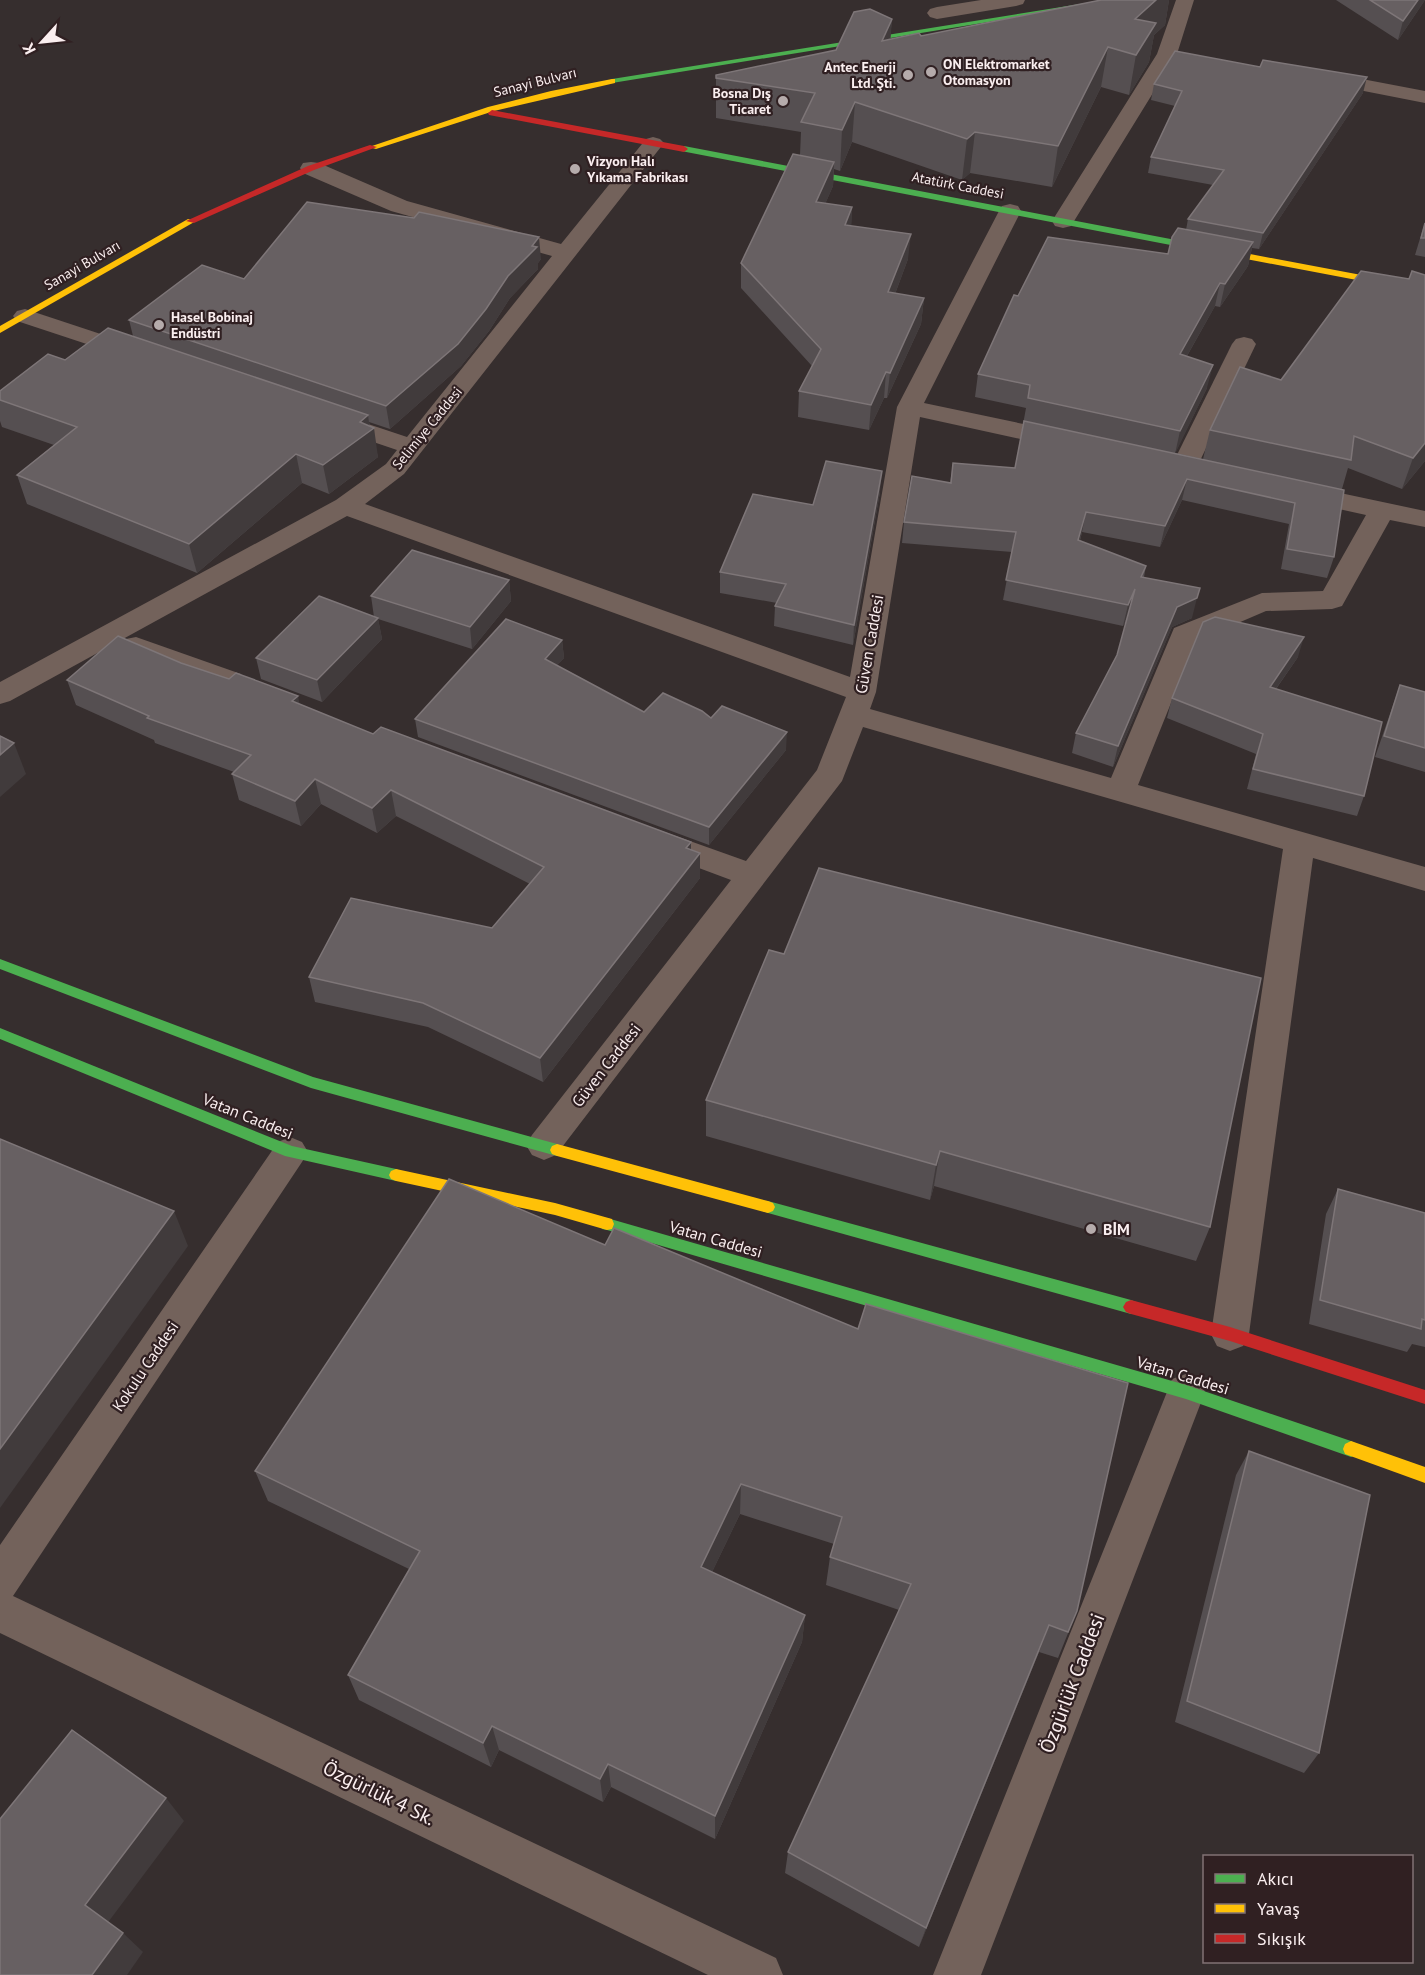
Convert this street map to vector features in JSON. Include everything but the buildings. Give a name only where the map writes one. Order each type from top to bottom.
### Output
[{"type":"street","points":[[918,0],[952,26]]},
{"type":"street","points":[[937,13],[1016,0]]},
{"type":"street","name":"Sanayi Bulvarı","points":[[0,330],[200,216],[311,168],[485,112],[572,88],[1120,0]]},
{"type":"street","points":[[1063,221],[1167,54],[1185,0]]},
{"type":"street","points":[[1167,54],[1190,57]]},
{"type":"street","points":[[1304,75],[1425,97]]},
{"type":"street","name":"Atatürk Caddesi","points":[[485,112],[1425,290]]},
{"type":"street","name":"Selimiye Caddesi","points":[[0,694],[345,506],[395,469],[653,143]]},
{"type":"street","points":[[311,168],[399,206],[567,253]]},
{"type":"street","name":"Güven Caddesi","points":[[544,1145],[831,774],[858,703],[909,407],[1010,211]]},
{"type":"street","points":[[25,316],[157,360]]},
{"type":"street","points":[[1184,467],[1244,344]]},
{"type":"street","points":[[909,407],[1092,447]]},
{"type":"street","points":[[312,413],[412,447]]},
{"type":"street","points":[[1277,487],[1425,519]]},
{"type":"street","points":[[345,506],[858,703],[1122,791],[1425,879]]},
{"type":"street","points":[[1122,791],[1184,635],[1262,602],[1332,600],[1382,510]]},
{"type":"street","points":[[107,635],[252,689]]},
{"type":"street","points":[[630,831],[753,876]]},
{"type":"street","points":[[1230,1334],[1300,842]]},
{"type":"street","points":[[0,964],[311,1082],[1230,1334],[1425,1397]]},
{"type":"street","name":"Vatan Caddesi","points":[[0,1033],[290,1152],[555,1209],[1186,1392],[1425,1475]]},
{"type":"street","name":"Kokulu Caddesi","points":[[0,1581],[290,1152]]},
{"type":"street","name":"Özgürlük Caddesi","points":[[957,1975],[1186,1392]]},
{"type":"street","name":"Özgürlük 4 Sk.","points":[[0,1611],[759,1975]]},
{"type":"traffic: fast","points":[[612,81],[1120,0]]},
{"type":"traffic: fast","points":[[684,149],[1181,244]]},
{"type":"traffic: fast","points":[[0,964],[311,1082],[557,1150]]},
{"type":"traffic: fast","points":[[0,1033],[290,1152],[396,1175]]},
{"type":"traffic: fast","points":[[768,1207],[1131,1307]]},
{"type":"traffic: fast","points":[[607,1224],[1186,1392],[1351,1449]]},
{"type":"traffic: slow","points":[[373,147],[491,109],[551,93],[612,81]]},
{"type":"traffic: slow","points":[[0,330],[191,221]]},
{"type":"traffic: slow","points":[[1181,244],[1425,290]]},
{"type":"traffic: slow","points":[[557,1150],[768,1207]]},
{"type":"traffic: slow","points":[[396,1175],[555,1209],[607,1224]]},
{"type":"traffic: slow","points":[[1351,1449],[1425,1475]]},
{"type":"traffic: jam","points":[[492,113],[684,149]]},
{"type":"traffic: jam","points":[[191,221],[311,168],[373,147]]},
{"type":"traffic: jam","points":[[1131,1307],[1230,1334],[1425,1397]]},
{"type":"place","name":"ON Elektromarket Otomasyon","points":[[931,72]]},
{"type":"place","name":"Antec Enerji Ltd. Şti.","points":[[908,75]]},
{"type":"place","name":"Bosna Dış Ticaret","points":[[783,101]]},
{"type":"place","name":"Vizyon Halı Yıkama Fabrikası","points":[[575,169]]},
{"type":"place","name":"Hasel Bobinaj Endüstri","points":[[159,325]]},
{"type":"place","name":"BİM","points":[[1091,1229]]}]
